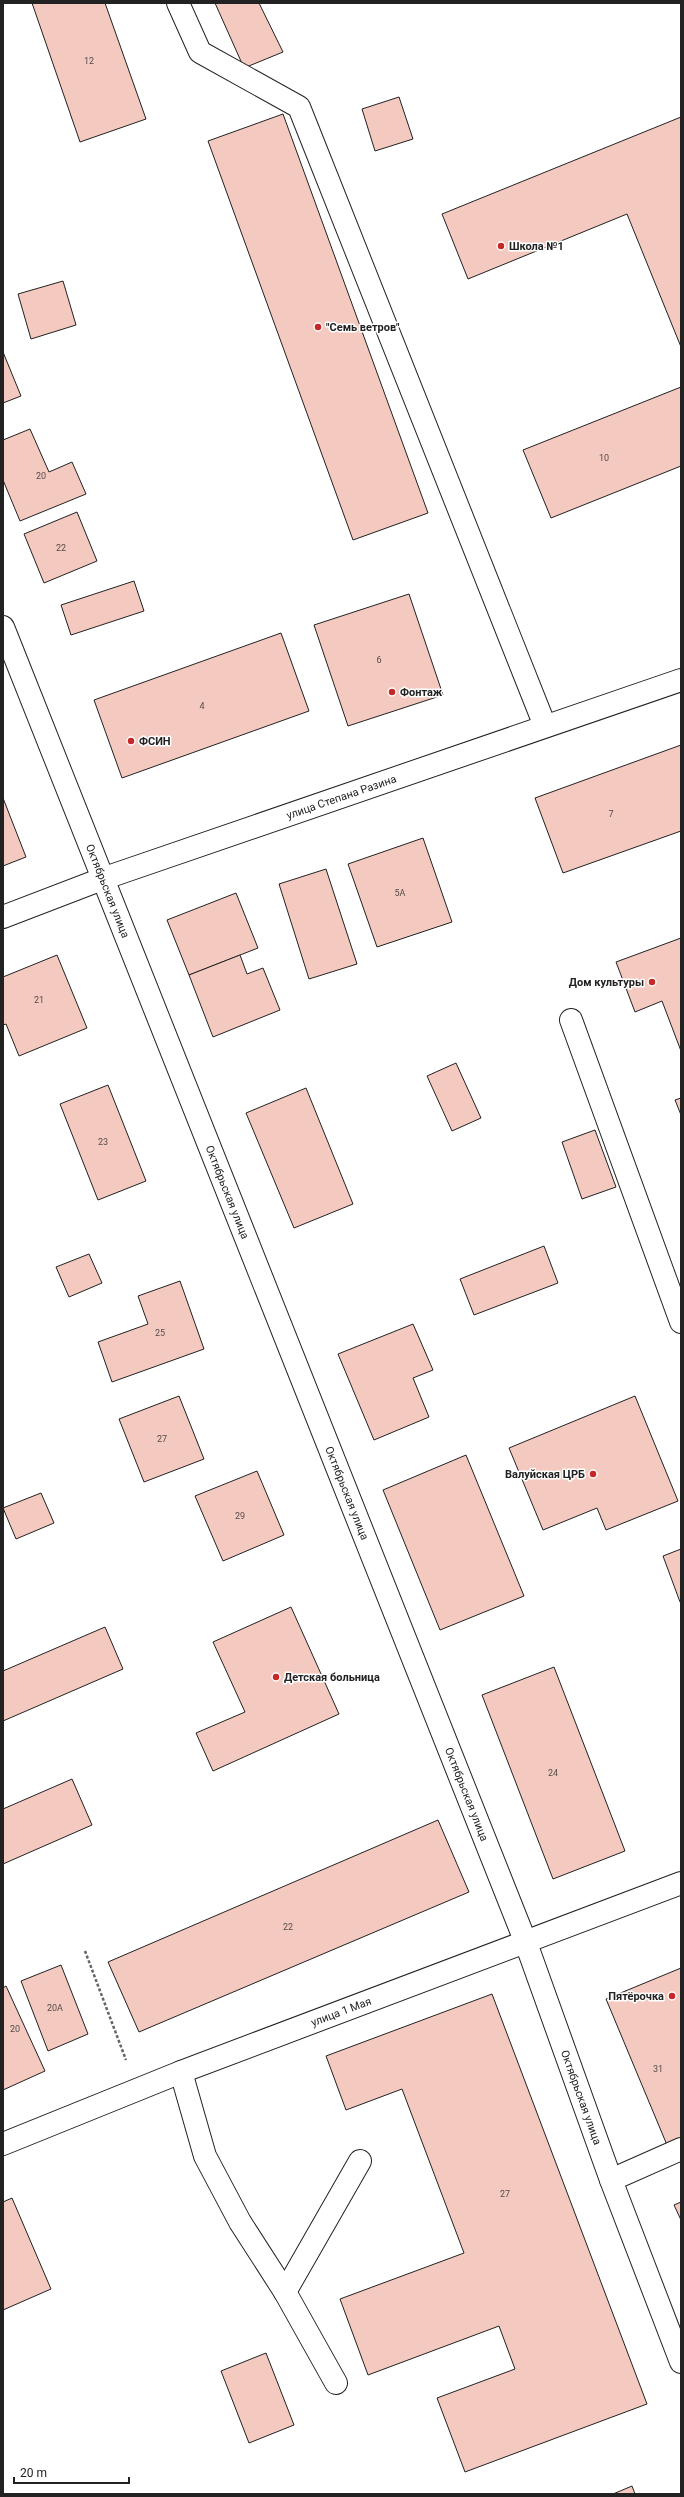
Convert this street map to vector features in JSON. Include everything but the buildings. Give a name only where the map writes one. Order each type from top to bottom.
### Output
[{"type":"street","points":[[178,3],[200,52],[299,107],[545,726]]},
{"type":"street","name":"Октябрьская улица","points":[[3,627],[526,1943],[611,2180],[681,2362]]},
{"type":"street","name":"улица Степана Разина","points":[[3,917],[102,879],[681,680]]},
{"type":"street","points":[[571,1020],[681,1322]]},
{"type":"street","name":"улица 1 Мая","points":[[3,2144],[181,2072],[681,1884]]},
{"type":"street","points":[[181,2072],[206,2156],[240,2222],[286,2292],[336,2383]]},
{"type":"street","points":[[611,2180],[681,2149]]},
{"type":"street","points":[[286,2292],[360,2162]]},
{"type":"path","points":[[85,1951],[137,2090]]},
{"type":"place","name":"Школа №1","points":[[501,246]]},
{"type":"place","name":"\"Семь ветров\"","points":[[318,327]]},
{"type":"place","name":"Фонтаж","points":[[392,692]]},
{"type":"place","name":"ФСИН","points":[[131,741]]},
{"type":"place","name":"Дом культуры","points":[[652,982]]},
{"type":"place","name":"Валуйская ЦРБ","points":[[593,1474]]},
{"type":"place","name":"Детская больница","points":[[276,1677]]},
{"type":"place","name":"Пятёрочка","points":[[672,1996]]}]
